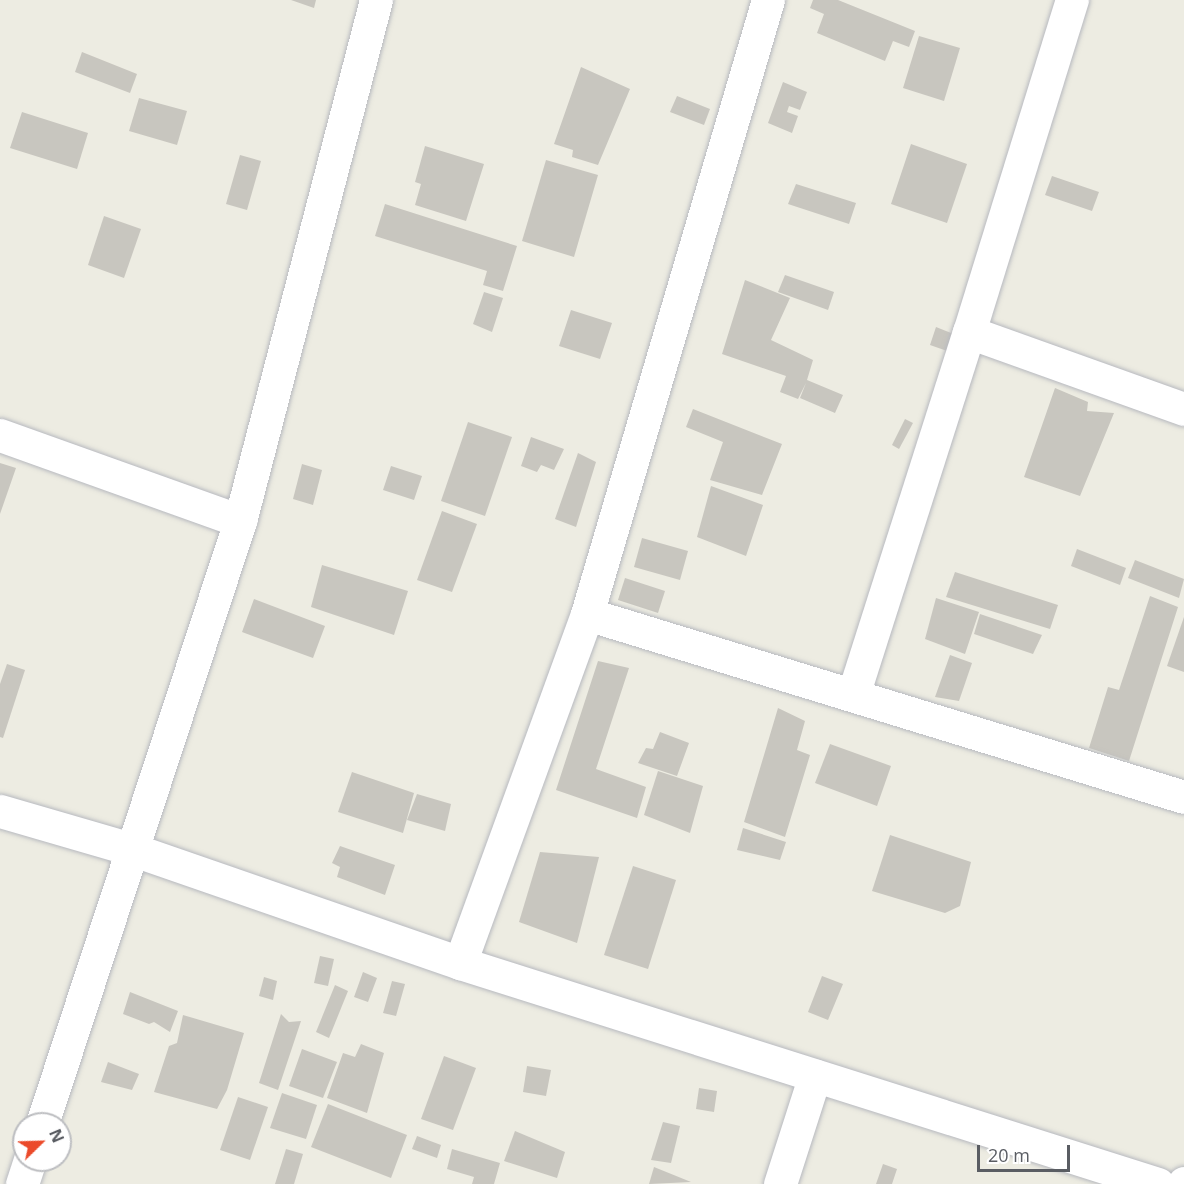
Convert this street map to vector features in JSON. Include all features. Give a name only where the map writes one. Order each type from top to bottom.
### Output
[{"type":"street","points":[[46,1112],[134,850],[240,521],[376,0]]},
{"type":"street","points":[[460,963],[588,614],[768,0]]},
{"type":"street","points":[[853,695],[1072,0]]},
{"type":"street","points":[[969,332],[1184,409]]},
{"type":"street","points":[[0,435],[240,521]]},
{"type":"street","points":[[588,614],[1184,798]]},
{"type":"street","points":[[0,811],[134,850],[460,963],[1158,1184]]},
{"type":"street","points":[[780,1184],[815,1075]]},
{"type":"building","points":[[291,0],[316,0],[314,8]]},
{"type":"building","points":[[813,0],[838,0],[915,31],[909,47],[893,41],[885,61],[817,33],[824,14],[810,8]]},
{"type":"building","points":[[919,36],[960,48],[944,101],[903,88]]},
{"type":"building","points":[[82,52],[137,74],[130,93],[75,72]]},
{"type":"building","points":[[581,67],[630,89],[598,165],[572,157],[573,150],[554,144]]},
{"type":"building","points":[[783,82],[807,92],[800,110],[789,106],[787,112],[798,116],[792,133],[768,123]]},
{"type":"building","points":[[677,96],[710,109],[704,125],[670,112]]},
{"type":"building","points":[[139,98],[187,111],[177,145],[129,131]]},
{"type":"building","points":[[22,112],[88,133],[77,169],[10,148]]},
{"type":"building","points":[[911,144],[967,164],[947,223],[891,204]]},
{"type":"building","points":[[425,146],[484,164],[466,221],[415,205],[421,184],[415,182]]},
{"type":"building","points":[[240,155],[261,161],[247,210],[226,204]]},
{"type":"building","points":[[546,160],[598,175],[574,257],[522,241]]},
{"type":"building","points":[[1052,176],[1099,192],[1092,211],[1045,195]]},
{"type":"building","points":[[796,184],[856,203],[849,224],[788,204]]},
{"type":"building","points":[[385,204],[517,246],[503,291],[483,285],[487,271],[375,236]]},
{"type":"building","points":[[104,216],[141,229],[124,278],[88,265]]},
{"type":"building","points":[[785,275],[834,292],[828,310],[778,292]]},
{"type":"building","points":[[745,280],[790,298],[771,340],[813,360],[807,380],[843,395],[835,413],[800,398],[806,383],[798,399],[780,392],[786,376],[722,354]]},
{"type":"building","points":[[484,292],[503,298],[492,332],[473,324]]},
{"type":"building","points":[[571,310],[612,323],[600,359],[559,346]]},
{"type":"building","points":[[936,327],[956,335],[950,352],[930,345]]},
{"type":"building","points":[[1055,388],[1088,402],[1087,411],[1114,413],[1080,496],[1024,477]]},
{"type":"building","points":[[693,409],[782,444],[762,495],[710,480],[723,442],[686,427]]},
{"type":"building","points":[[905,419],[913,423],[899,449],[892,445]]},
{"type":"building","points":[[468,422],[512,437],[485,516],[441,501]]},
{"type":"building","points":[[531,437],[564,449],[554,470],[541,465],[537,472],[521,466]]},
{"type":"building","points":[[578,453],[596,462],[576,527],[555,519]]},
{"type":"building","points":[[0,463],[16,468],[0,514]]},
{"type":"building","points":[[302,464],[322,470],[313,505],[293,499]]},
{"type":"building","points":[[391,466],[422,476],[414,500],[383,490]]},
{"type":"building","points":[[711,486],[763,505],[746,556],[697,537]]},
{"type":"building","points":[[442,511],[477,524],[452,592],[417,580]]},
{"type":"building","points":[[642,538],[688,551],[680,580],[634,567]]},
{"type":"building","points":[[1077,549],[1126,568],[1120,585],[1071,566]]},
{"type":"building","points":[[1135,560],[1184,579],[1179,598],[1128,578]]},
{"type":"building","points":[[322,565],[408,591],[394,635],[311,607]]},
{"type":"building","points":[[955,572],[1058,605],[1050,629],[946,597]]},
{"type":"building","points":[[625,578],[665,591],[658,613],[618,600]]},
{"type":"building","points":[[1150,596],[1178,607],[1129,761],[1089,748],[1108,687],[1119,690]]},
{"type":"building","points":[[936,598],[979,612],[965,654],[925,639]]},
{"type":"building","points":[[254,599],[325,626],[313,658],[242,632]]},
{"type":"building","points":[[980,614],[1042,635],[1033,654],[974,634]]},
{"type":"building","points":[[1184,617],[1184,672],[1167,666]]},
{"type":"building","points":[[950,655],[972,663],[959,701],[935,697]]},
{"type":"building","points":[[598,661],[629,668],[596,769],[646,787],[637,818],[556,790]]},
{"type":"building","points":[[7,664],[25,670],[3,738],[0,737],[0,684]]},
{"type":"building","points":[[778,708],[805,721],[797,750],[810,755],[785,837],[744,822]]},
{"type":"building","points":[[660,732],[689,743],[677,776],[638,763],[646,748],[653,749]]},
{"type":"building","points":[[830,744],[891,766],[877,806],[815,783]]},
{"type":"building","points":[[658,771],[703,786],[690,833],[644,815]]},
{"type":"building","points":[[352,772],[414,793],[403,833],[338,812]]},
{"type":"building","points":[[417,794],[451,804],[445,831],[407,820]]},
{"type":"building","points":[[743,828],[786,842],[780,860],[737,850]]},
{"type":"building","points":[[890,835],[971,862],[960,906],[945,913],[872,891]]},
{"type":"building","points":[[340,846],[395,865],[385,895],[337,877],[340,867],[332,863]]},
{"type":"building","points":[[540,852],[599,857],[577,943],[519,922]]},
{"type":"building","points":[[633,866],[676,880],[648,969],[604,955]]},
{"type":"building","points":[[320,956],[334,959],[328,986],[314,983]]},
{"type":"building","points":[[363,972],[377,978],[368,1002],[354,997]]},
{"type":"building","points":[[822,976],[843,984],[828,1020],[808,1012]]},
{"type":"building","points":[[264,977],[277,981],[273,1000],[259,996]]},
{"type":"building","points":[[392,981],[405,984],[396,1016],[383,1013]]},
{"type":"building","points":[[335,985],[348,991],[329,1038],[316,1032]]},
{"type":"building","points":[[130,992],[178,1011],[170,1032],[154,1022],[149,1024],[123,1014]]},
{"type":"building","points":[[281,1014],[289,1022],[301,1021],[278,1090],[259,1083]]},
{"type":"building","points":[[183,1015],[244,1033],[227,1090],[217,1109],[154,1092],[169,1046],[177,1043]]},
{"type":"building","points":[[361,1044],[384,1053],[367,1113],[327,1098],[343,1053],[355,1057]]},
{"type":"building","points":[[302,1049],[337,1062],[323,1098],[289,1086]]},
{"type":"building","points":[[444,1056],[476,1068],[453,1130],[421,1119]]},
{"type":"building","points":[[108,1062],[139,1074],[132,1090],[101,1082]]},
{"type":"building","points":[[527,1066],[551,1070],[546,1096],[523,1092]]},
{"type":"building","points":[[699,1088],[717,1091],[714,1112],[696,1109]]},
{"type":"building","points":[[282,1093],[317,1105],[306,1139],[270,1128]]},
{"type":"building","points":[[238,1097],[268,1107],[250,1160],[220,1150]]},
{"type":"building","points":[[328,1104],[407,1135],[391,1178],[311,1147]]},
{"type":"building","points":[[663,1122],[680,1126],[671,1163],[651,1160]]},
{"type":"building","points":[[515,1131],[565,1152],[557,1178],[504,1161]]},
{"type":"building","points":[[417,1136],[441,1145],[437,1158],[412,1149]]},
{"type":"building","points":[[286,1149],[303,1154],[294,1184],[275,1184]]},
{"type":"building","points":[[452,1149],[500,1163],[494,1184],[472,1184],[474,1177],[447,1169]]},
{"type":"building","points":[[883,1164],[897,1169],[892,1184],[876,1184]]},
{"type":"building","points":[[654,1167],[691,1182],[649,1184]]}]
